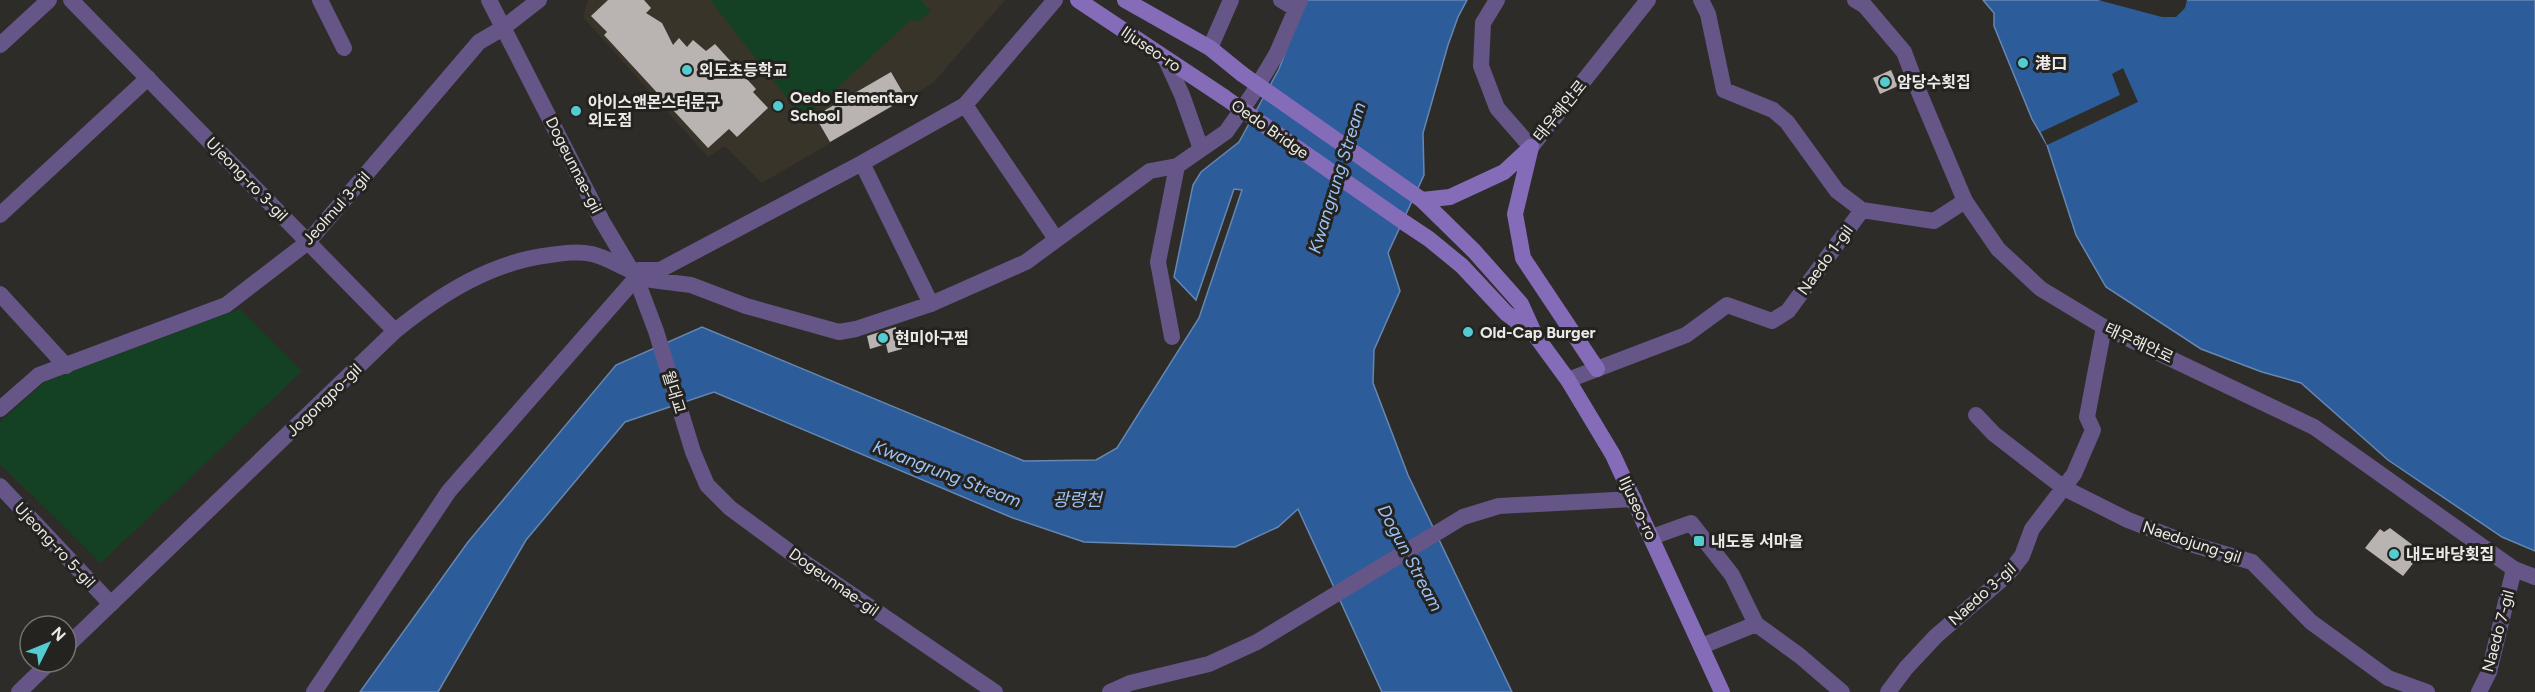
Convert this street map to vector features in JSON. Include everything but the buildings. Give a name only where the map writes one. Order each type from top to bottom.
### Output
[{"type":"main road","name":"Iljuseo-ro","points":[[1078,0],[1224,97]]},
{"type":"main road","name":"Iljuseo-ro","points":[[1125,0],[1210,48],[1242,74]]},
{"type":"main road","name":"Oedo Bridge","points":[[1242,74],[1422,201]]},
{"type":"main road","name":"Oedo Bridge","points":[[1224,97],[1405,223]]},
{"type":"main road","points":[[1422,201],[1450,197],[1504,172],[1532,147]]},
{"type":"main road","points":[[1532,147],[1515,214],[1523,258],[1597,369]]},
{"type":"main road","name":"Iljuseo-ro","points":[[1422,201],[1474,251],[1521,304],[1535,335],[1568,381],[1613,455],[1722,692]]},
{"type":"main road","name":"Iljuseo-ro","points":[[1405,223],[1429,238],[1462,267],[1506,313],[1535,335]]},
{"type":"street","points":[[0,45],[49,0]]},
{"type":"street","name":"Ujeong-ro 3-gil","points":[[71,0],[395,332]]},
{"type":"street","points":[[320,0],[344,48]]},
{"type":"street","name":"Dogeunnae-gil","points":[[489,0],[602,221],[633,274],[656,331]]},
{"type":"street","name":"Jeolmul 3-gil","points":[[0,409],[39,375],[226,304],[308,242],[479,42],[503,28],[539,0]]},
{"type":"street","points":[[314,692],[449,491],[633,274],[660,270],[862,163],[965,105],[1055,0]]},
{"type":"street","points":[[1210,48],[1231,0]]},
{"type":"street","name":"태우해안로","points":[[1497,0],[1483,23],[1481,66],[1497,108],[1532,147],[1648,0]]},
{"type":"street","name":"Naedo 1-gil","points":[[1568,381],[1686,335],[1727,305],[1772,321],[1788,311],[1862,210],[1837,191],[1787,122],[1773,110],[1724,90],[1708,14],[1701,0]]},
{"type":"street","name":"태우해안로","points":[[1855,0],[1865,6],[1904,52],[1918,92],[1965,201],[1998,249],[2041,289],[2104,327],[2314,427],[2514,569],[2535,577]]},
{"type":"street","points":[[633,274],[690,285],[746,306],[839,332],[856,329],[932,304],[1026,262],[1150,171],[1177,166],[1226,132],[1278,53],[1292,3]]},
{"type":"street","points":[[1166,60],[1202,149]]},
{"type":"street","points":[[0,216],[148,78]]},
{"type":"street","points":[[965,105],[1056,239]]},
{"type":"street","points":[[862,163],[932,304]]},
{"type":"street","points":[[1172,337],[1158,262],[1177,166]]},
{"type":"street","points":[[1862,210],[1934,220],[1965,201]]},
{"type":"street","name":"Jogongpo-gil","points":[[78,636],[395,332],[426,306],[469,280],[510,263],[572,252],[592,254],[633,274]]},
{"type":"street","points":[[0,294],[66,366]]},
{"type":"street","name":"Naedo 3-gil","points":[[1888,692],[1906,668],[1936,636],[2007,575],[2022,556],[2032,529],[2074,474],[2093,430],[2087,417],[2104,327]]},
{"type":"street","name":"월대교","points":[[656,331],[693,452]]},
{"type":"street","points":[[1976,415],[1994,434],[2064,488]]},
{"type":"street","name":"Dogeunnae-gil","points":[[693,452],[707,485],[730,508],[798,558],[995,692]]},
{"type":"street","name":"Ujeong-ro 5-gil","points":[[0,486],[111,604]]},
{"type":"street","name":"Naedojung-gil","points":[[2064,488],[2128,520],[2187,543],[2252,562],[2311,622],[2388,678],[2427,692]]},
{"type":"street","points":[[1110,692],[1130,683],[1209,664],[1257,642],[1463,517],[1499,506],[1634,499]]},
{"type":"street","points":[[1652,537],[1691,523],[1732,575],[1756,624],[1800,656],[1842,692]]},
{"type":"street","name":"Naedo 7-gil","points":[[2479,692],[2489,672],[2514,569]]},
{"type":"street","points":[[1702,646],[1756,624]]},
{"type":"street","points":[[19,692],[38,674]]},
{"type":"shaded area","name":"Oedo Elementary School","points":[[588,0],[1005,0],[933,83],[762,183],[725,146],[708,157],[583,17]]},
{"type":"green space","points":[[710,0],[921,0],[931,11],[919,21],[911,20],[810,113],[798,112]]},
{"type":"green space","points":[[240,309],[302,371],[101,563],[0,464],[0,422],[46,381]]},
{"type":"water","points":[[1305,0],[1467,0],[1448,45],[1423,133],[1424,175],[1388,253],[1400,291],[1374,350],[1373,383],[1408,475],[1512,692],[1382,692],[1298,509],[1278,527],[1235,547],[1084,542],[1013,518],[714,392],[625,422],[526,540],[438,692],[360,692],[468,542],[616,365],[702,327],[1024,461],[1096,460],[1117,448],[1199,318],[1242,190],[1234,189],[1196,300],[1174,277],[1193,185],[1201,172],[1239,142],[1279,69]]},
{"type":"water","points":[[1983,0],[2535,0],[2535,551],[2502,537],[2388,460],[2301,383],[2262,372],[2201,349],[2106,287],[2076,235],[2047,145],[2032,119],[1994,26],[1994,13]]},
{"type":"pier","points":[[2098,0],[2187,0],[2185,8],[2176,17],[2162,17]]},
{"type":"pier","points":[[2123,68],[2138,102],[2047,145],[2041,132],[2120,95],[2112,74]]},
{"type":"place","name":"港口","points":[[2023,63]]},
{"type":"place","name":"외도초등학교","points":[[687,70]]},
{"type":"place","name":"암당수횟집","points":[[1885,82]]},
{"type":"place","name":"Oedo Elementary School","points":[[778,106]]},
{"type":"place","name":"아이스앤몬스터문구 외도점","points":[[576,111]]},
{"type":"place","name":"Old-Cap Burger","points":[[1468,332]]},
{"type":"place","name":"현미아구찜","points":[[883,338]]},
{"type":"place","name":"내도동 서마을","points":[[1699,541]]},
{"type":"place","name":"내도바당횟집","points":[[2394,554]]},
{"type":"water label","name":"Kwangrung Stream","points":[[1337,178]]},
{"type":"water label","name":"Kwangrung Stream","points":[[947,474]]},
{"type":"water label","name":"광령천","points":[[1077,500]]},
{"type":"water label","name":"Dogun Stream","points":[[1410,558]]}]
